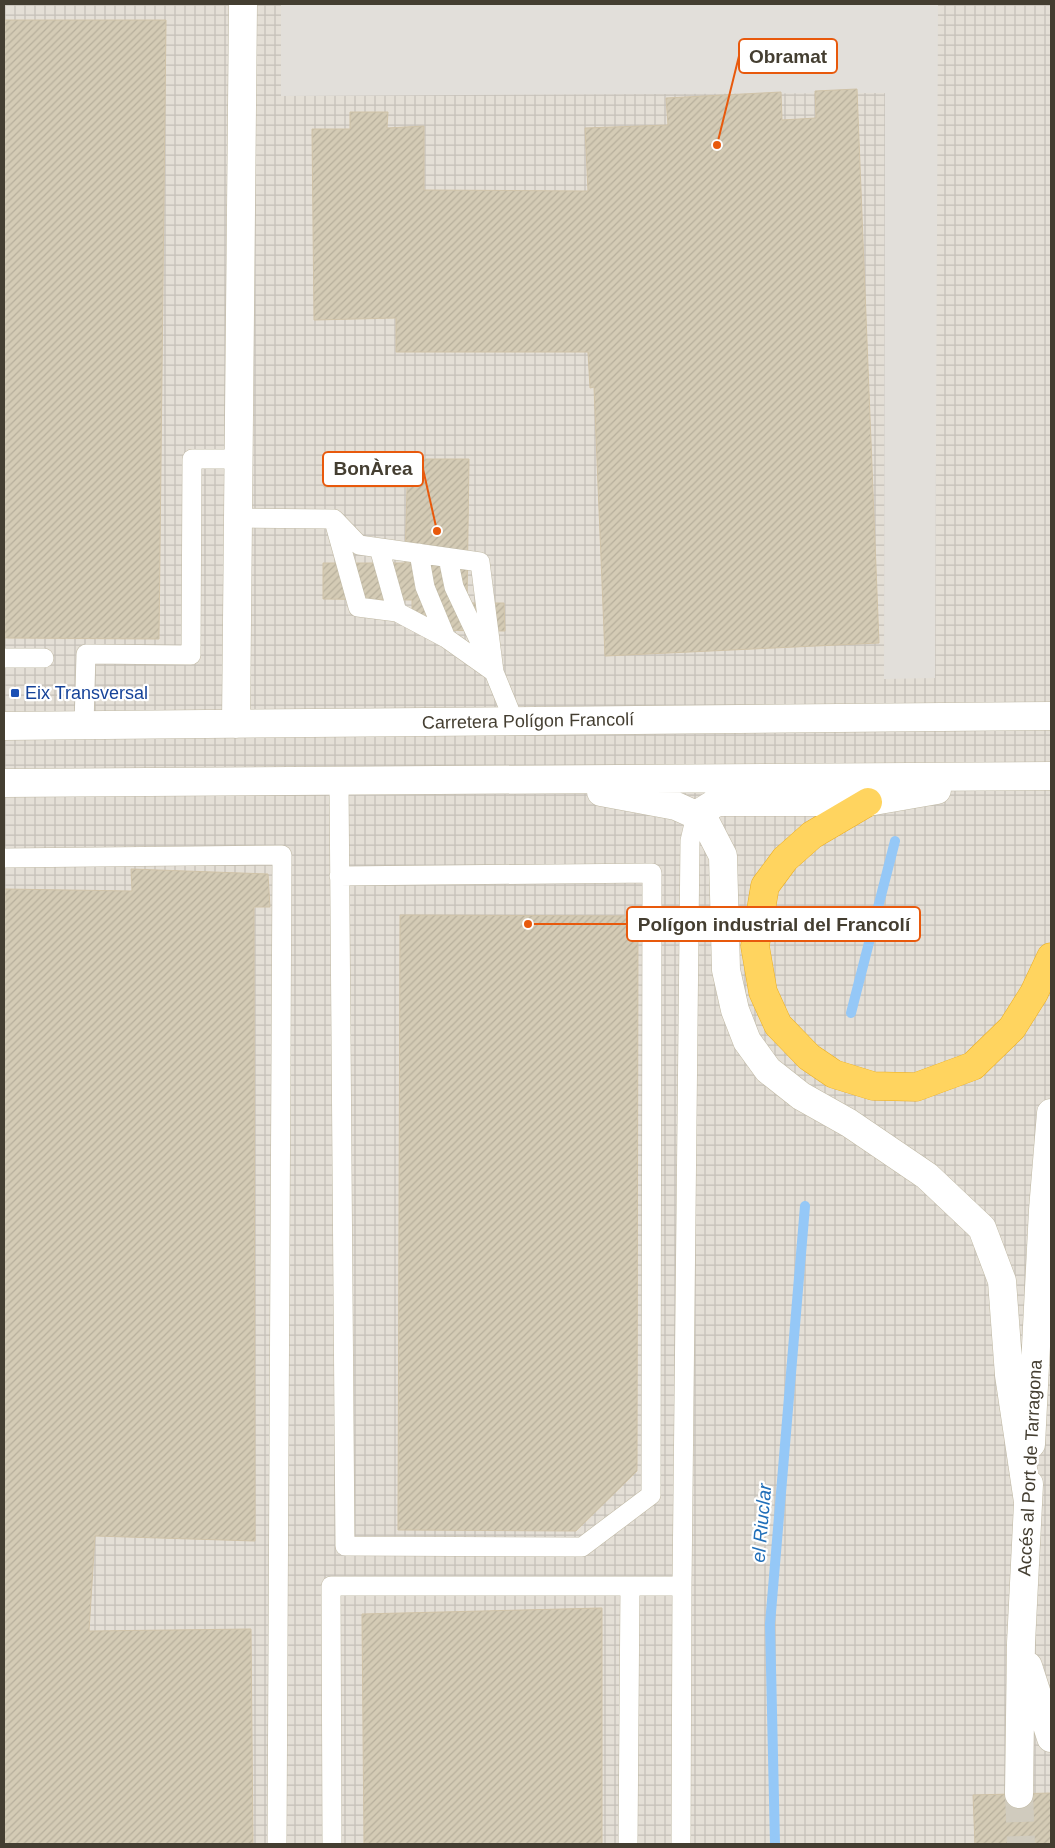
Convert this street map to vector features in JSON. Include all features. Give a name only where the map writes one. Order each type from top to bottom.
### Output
[{"type":"highway","points":[[868,802],[812,835],[785,859],[765,886],[755,946],[763,992],[778,1025],[809,1057],[834,1074],[873,1086],[916,1087],[973,1066],[1012,1028],[1034,993],[1051,957]]},
{"type":"street","points":[[236,724],[243,4]]},
{"type":"street","name":"Carretera Polígon Francolí","points":[[4,726],[1051,716]]},
{"type":"street","points":[[4,783],[546,781],[1051,776]]},
{"type":"street","points":[[696,815],[717,802],[868,802],[941,790],[996,777]]},
{"type":"street","points":[[546,781],[676,806],[696,815],[706,823],[722,856],[726,970],[735,1010],[747,1041],[768,1070],[801,1096],[849,1123],[927,1176],[982,1228],[1002,1281],[1009,1376],[1028,1502]]},
{"type":"street","name":"Accés al Port de Tarragona","points":[[1019,1794],[1021,1643],[1043,1210],[1051,1114]]},
{"type":"street","name":"Accés al Port de Tarragona","points":[[1021,1643],[1051,1738]]},
{"type":"lane","points":[[84,725],[86,654],[191,655],[192,459],[239,459]]},
{"type":"lane","points":[[238,518],[334,519],[359,545],[480,562],[494,672]]},
{"type":"lane","points":[[334,519],[358,607],[396,612],[446,638],[494,672]]},
{"type":"lane","points":[[379,548],[396,612]]},
{"type":"lane","points":[[419,553],[426,587],[446,638]]},
{"type":"lane","points":[[448,558],[454,587],[494,672],[514,721]]},
{"type":"lane","points":[[4,658],[44,658]]},
{"type":"lane","points":[[339,782],[339,876],[344,1546],[582,1548],[651,1494],[652,873],[339,876]]},
{"type":"lane","points":[[681,1844],[690,841],[696,815]]},
{"type":"lane","points":[[4,858],[282,855],[277,1844]]},
{"type":"lane","points":[[332,1844],[332,1586],[682,1586]]},
{"type":"lane","points":[[628,1844],[630,1586]]},
{"type":"shaded area","points":[[4,4],[1051,4],[1051,1844],[4,1844]]},
{"type":"shaded area","points":[[281,4],[938,4],[935,678],[884,679],[885,93],[281,96]]},
{"type":"building","points":[[4,20],[166,20],[159,639],[4,638]]},
{"type":"building","points":[[857,89],[879,643],[605,656],[594,387],[590,388],[588,352],[396,352],[396,318],[314,320],[312,129],[350,129],[350,112],[388,112],[387,128],[424,126],[424,190],[588,191],[585,128],[668,125],[666,98],[781,92],[782,120],[816,118],[815,91]]},
{"type":"building","points":[[324,459],[469,459],[467,603],[504,603],[505,631],[412,630],[412,600],[323,599],[323,563],[405,563],[407,487],[324,487]]},
{"type":"building","points":[[131,869],[268,874],[270,907],[254,907],[255,1541],[95,1536],[89,1631],[251,1629],[253,1844],[4,1844],[4,889],[132,891]]},
{"type":"building","points":[[400,915],[638,916],[637,1471],[576,1531],[398,1530]]},
{"type":"building","points":[[602,1608],[602,1844],[364,1844],[362,1614]]},
{"type":"building","points":[[1051,1793],[1051,1844],[975,1844],[973,1795]]},
{"type":"waterway","name":"el Riuclar","points":[[851,1013],[895,841]]},
{"type":"waterway","name":"el Riuclar","points":[[775,1844],[770,1624],[805,1206]]},
{"type":"tunnel","points":[[1019,1794],[1021,1844]]},
{"type":"place","name":"Obramat","points":[[717,145]]},
{"type":"place","name":"BonÀrea","points":[[437,531]]},
{"type":"place","name":"Eix Transversal","points":[[15,693]]},
{"type":"place","name":"Polígon industrial del Francolí","points":[[528,924]]}]
